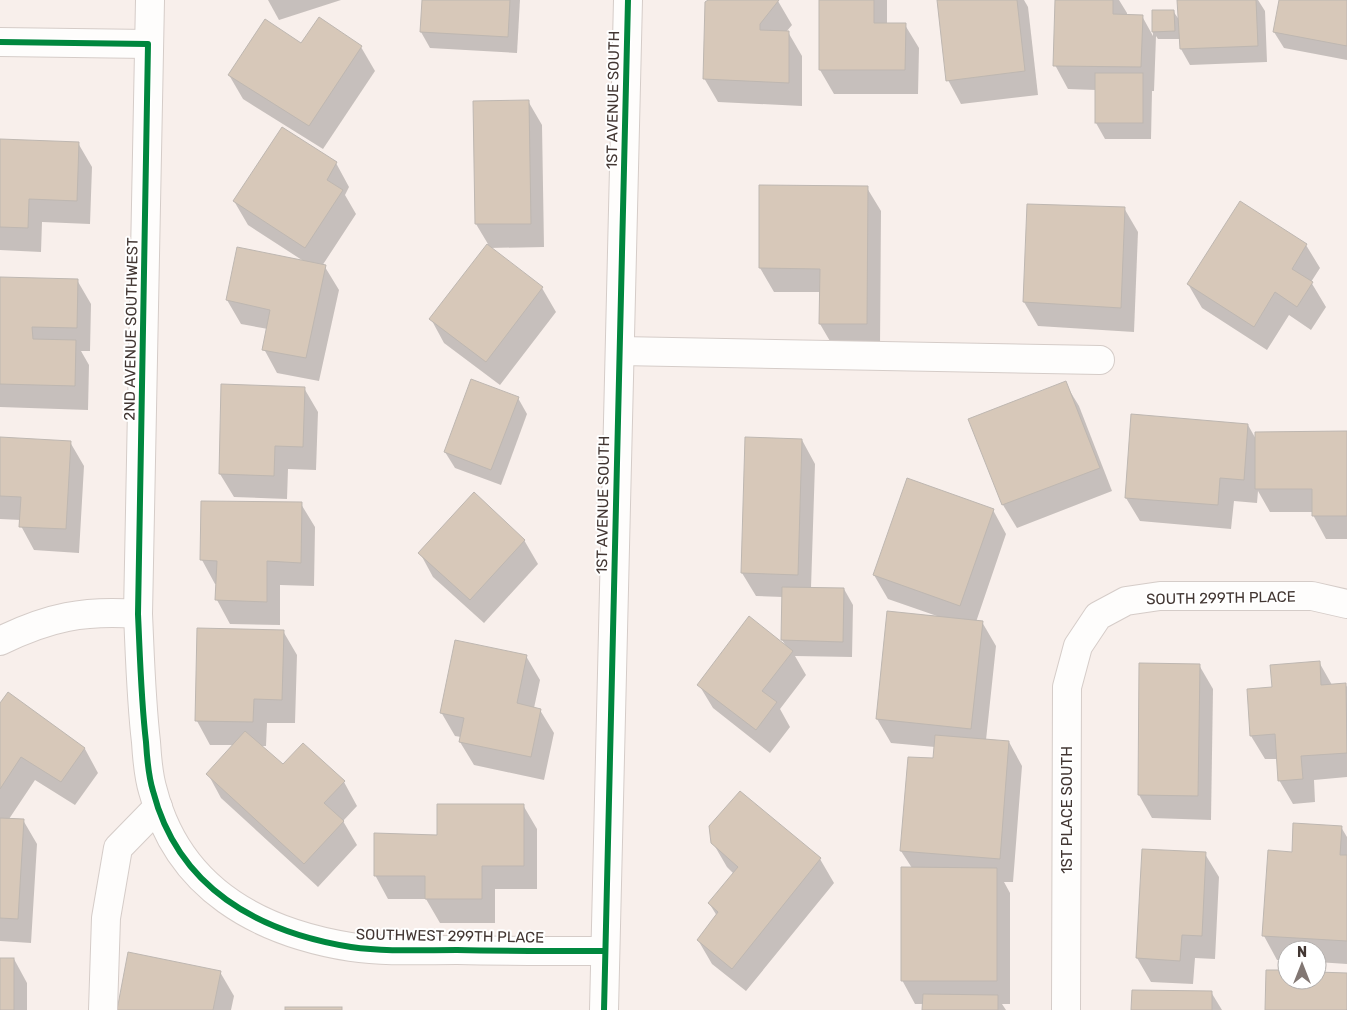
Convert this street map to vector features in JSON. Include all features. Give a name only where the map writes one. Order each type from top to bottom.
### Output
[{"type":"street","name":"2ND AVENUE SOUTHWEST","points":[[138,614],[150,0]]},
{"type":"street","name":"1ST AVENUE SOUTH","points":[[604,1010],[628,0]]},
{"type":"street","points":[[0,42],[148,44]]},
{"type":"street","points":[[620,351],[1100,360]]},
{"type":"street","name":"SOUTH 299TH PLACE","points":[[1098,616],[1126,601],[1160,596],[1312,596],[1347,604]]},
{"type":"street","points":[[0,641],[17,632],[59,618],[87,613],[138,614]]},
{"type":"street","name":"SOUTHWEST 299TH PLACE","points":[[138,614],[142,702],[148,768],[152,789],[158,807],[178,849],[205,883],[220,896],[249,915],[281,930],[352,947],[390,950],[605,951]]},
{"type":"street","name":"1ST PLACE SOUTH","points":[[1066,1010],[1068,687],[1078,646],[1098,616]]},
{"type":"street","points":[[103,1010],[106,918],[118,848],[158,807]]},
{"type":"building","points":[[422,0],[510,0],[508,37],[420,32]]},
{"type":"building","points":[[708,0],[779,0],[760,24],[760,30],[789,31],[789,83],[703,79],[705,2]]},
{"type":"building","points":[[819,0],[874,0],[874,23],[906,23],[905,70],[819,70]]},
{"type":"building","points":[[937,0],[1017,0],[1025,71],[946,81]]},
{"type":"building","points":[[1055,0],[1113,0],[1113,14],[1143,15],[1141,67],[1053,66]]},
{"type":"building","points":[[1177,0],[1256,0],[1258,46],[1180,49]]},
{"type":"building","points":[[1279,0],[1347,0],[1347,46],[1273,32]]},
{"type":"building","points":[[1152,10],[1174,10],[1175,31],[1152,32]]},
{"type":"building","points":[[319,17],[362,46],[309,126],[228,75],[265,19],[301,43]]},
{"type":"building","points":[[1095,73],[1143,73],[1143,123],[1095,123]]},
{"type":"building","points":[[529,100],[531,224],[475,224],[473,101]]},
{"type":"building","points":[[282,127],[337,162],[327,180],[343,190],[305,248],[233,201]]},
{"type":"building","points":[[0,139],[79,142],[77,201],[29,199],[28,228],[0,227]]},
{"type":"building","points":[[759,185],[868,186],[867,324],[819,324],[820,269],[759,268]]},
{"type":"building","points":[[1240,201],[1307,244],[1292,269],[1313,282],[1297,307],[1275,292],[1254,327],[1187,284]]},
{"type":"building","points":[[1027,204],[1125,207],[1121,308],[1023,302]]},
{"type":"building","points":[[487,244],[543,287],[486,362],[429,319]]},
{"type":"building","points":[[237,247],[326,265],[306,358],[262,350],[270,310],[226,300]]},
{"type":"building","points":[[0,277],[78,279],[77,328],[32,327],[33,339],[76,340],[75,386],[0,384]]},
{"type":"building","points":[[471,379],[519,397],[491,470],[444,452]]},
{"type":"building","points":[[1066,381],[1100,468],[1002,505],[968,419]]},
{"type":"building","points":[[221,384],[305,387],[303,447],[275,446],[274,476],[219,474]]},
{"type":"building","points":[[1131,414],[1248,424],[1244,480],[1220,478],[1218,505],[1125,498]]},
{"type":"building","points":[[1347,431],[1347,516],[1312,516],[1312,489],[1255,489],[1255,432]]},
{"type":"building","points":[[0,437],[71,441],[66,529],[19,527],[21,497],[0,496]]},
{"type":"building","points":[[745,437],[802,439],[798,575],[741,573]]},
{"type":"building","points":[[907,478],[994,509],[960,606],[873,575]]},
{"type":"building","points":[[474,492],[525,540],[470,600],[418,553]]},
{"type":"building","points":[[201,501],[302,502],[301,563],[267,561],[267,602],[215,600],[217,561],[200,560]]},
{"type":"building","points":[[782,587],[844,588],[843,642],[781,640]]},
{"type":"building","points":[[887,611],[983,621],[971,729],[876,719]]},
{"type":"building","points":[[749,616],[793,651],[762,691],[777,702],[756,730],[697,685]]},
{"type":"building","points":[[197,628],[284,630],[282,700],[254,699],[253,722],[195,721]]},
{"type":"building","points":[[455,640],[527,655],[517,703],[541,709],[531,757],[459,742],[464,718],[440,713]]},
{"type":"building","points":[[1320,661],[1321,685],[1346,683],[1347,753],[1301,756],[1303,779],[1278,781],[1275,734],[1250,736],[1247,689],[1272,687],[1270,665]]},
{"type":"building","points":[[1139,663],[1200,664],[1198,796],[1138,795]]},
{"type":"building","points":[[8,692],[85,748],[61,782],[21,757],[0,789],[0,703]]},
{"type":"building","points":[[245,731],[283,764],[303,743],[345,781],[324,803],[344,821],[304,864],[206,774]]},
{"type":"building","points":[[935,735],[1009,741],[1000,859],[900,851],[908,757],[933,758]]},
{"type":"building","points":[[740,791],[821,858],[732,969],[697,940],[718,912],[708,903],[738,867],[711,843],[709,826]]},
{"type":"building","points":[[437,804],[524,804],[524,866],[482,866],[482,899],[425,899],[425,876],[374,876],[374,833],[437,835]]},
{"type":"building","points":[[0,818],[24,819],[18,919],[0,918]]},
{"type":"building","points":[[1293,823],[1342,826],[1340,855],[1347,855],[1347,941],[1262,936],[1268,850],[1292,852]]},
{"type":"building","points":[[1142,849],[1206,852],[1202,936],[1182,935],[1180,961],[1136,958]]},
{"type":"building","points":[[901,867],[997,868],[997,981],[901,981]]},
{"type":"building","points":[[128,952],[221,971],[213,1010],[117,1010]]},
{"type":"building","points":[[0,958],[14,958],[14,1010],[0,1010]]},
{"type":"building","points":[[1266,970],[1277,970],[1277,990],[1327,990],[1327,972],[1347,973],[1346,1010],[1265,1010]]},
{"type":"building","points":[[1132,990],[1212,991],[1212,1010],[1131,1010]]},
{"type":"building","points":[[923,994],[998,995],[998,1010],[922,1010]]},
{"type":"building","points":[[285,1007],[342,1007],[342,1010],[285,1010]]},
{"type":"cycle path","points":[[604,1010],[628,0]]},
{"type":"cycle path","points":[[0,42],[148,44],[138,614],[143,710],[150,779],[165,825],[181,854],[202,879],[227,900],[254,917],[284,930],[317,940],[364,949],[605,951]]}]
